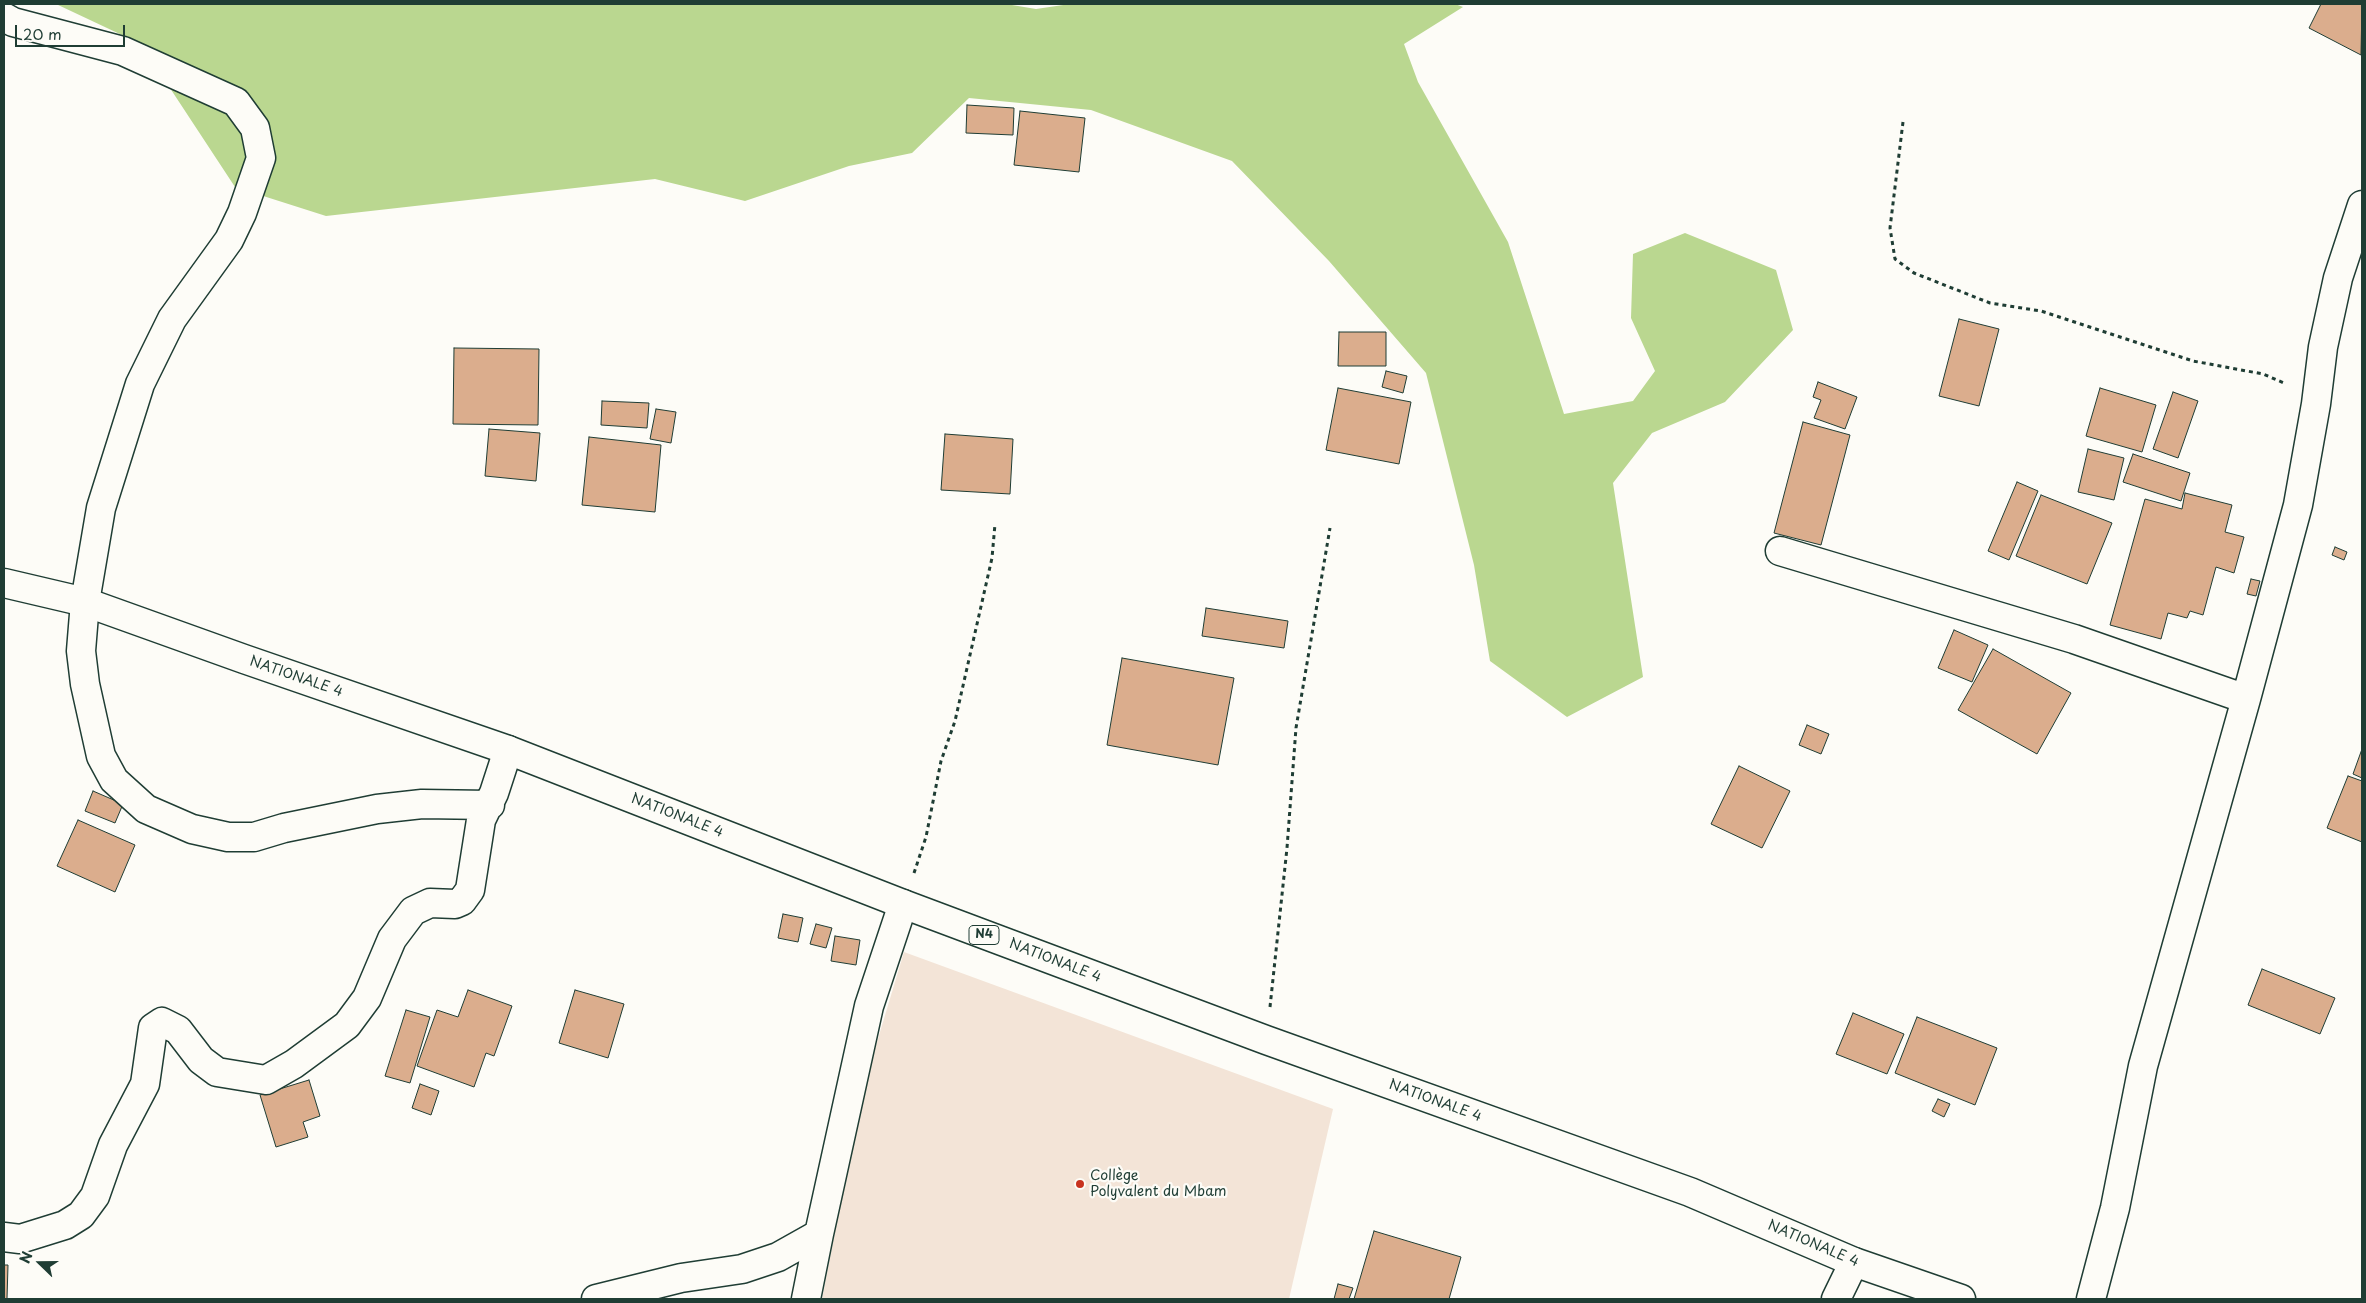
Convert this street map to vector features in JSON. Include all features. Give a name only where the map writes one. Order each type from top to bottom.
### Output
[{"type":"main road","points":[[4,17],[13,22],[123,51],[236,102],[255,128],[261,158],[242,213],[229,240],[172,319],[140,384],[100,508],[85,602],[82,652],[84,676],[101,756],[114,780],[146,809],[192,829],[228,837],[254,837],[284,828],[377,809],[422,804],[490,804]]},
{"type":"main road","points":[[2091,1299],[2115,1208],[2144,1066],[2298,505],[2316,404],[2323,347],[2338,278],[2362,205]]},
{"type":"main road","points":[[1780,551],[2074,639],[2246,699]]},
{"type":"main road","name":"NATIONALE 4","points":[[4,583],[85,602],[508,750],[903,904],[1266,1040],[1690,1192],[1854,1262],[1961,1299]]},
{"type":"main road","points":[[4,1237],[20,1239],[65,1224],[81,1215],[95,1196],[113,1145],[145,1084],[154,1028],[162,1022],[178,1030],[200,1060],[217,1072],[266,1080],[294,1064],[347,1025],[367,998],[392,939],[413,911],[430,903],[455,904],[462,901],[470,890],[481,820],[490,804],[508,750]]},
{"type":"main road","points":[[806,1299],[869,1006],[903,904]]},
{"type":"main road","points":[[596,1299],[681,1278],[742,1269],[778,1257],[819,1234]]},
{"type":"main road","points":[[1836,1299],[1854,1262]]},
{"type":"path","points":[[1903,122],[1890,228],[1895,259],[1914,273],[1990,303],[2041,311],[2073,320],[2124,340],[2193,361],[2263,374],[2295,388],[2316,404]]},
{"type":"path","points":[[903,904],[926,837],[941,760],[955,721],[992,558],[995,524]]},
{"type":"path","points":[[1266,1040],[1287,848],[1296,728],[1330,528]]},
{"type":"shaded area","name":"Collège Polyvalent du Mbam","points":[[904,952],[1333,1109],[1289,1299],[822,1299],[862,1092]]},
{"type":"green space","points":[[56,4],[1006,4],[1036,9],[1070,4],[1455,4],[1463,7],[1404,44],[1418,82],[1508,242],[1564,414],[1633,401],[1655,371],[1631,318],[1633,254],[1685,233],[1776,270],[1793,330],[1725,402],[1652,433],[1613,483],[1643,677],[1567,717],[1490,661],[1474,565],[1426,373],[1329,261],[1232,161],[1091,110],[969,98],[912,153],[849,166],[745,201],[655,179],[326,216],[235,187],[141,44]]},
{"type":"building","points":[[2321,4],[2362,4],[2361,55],[2309,28]]},
{"type":"building","points":[[967,105],[1014,108],[1013,135],[966,133]]},
{"type":"building","points":[[1020,111],[1085,118],[1079,172],[1014,165]]},
{"type":"building","points":[[1959,319],[1999,329],[1979,406],[1939,396]]},
{"type":"building","points":[[1339,332],[1386,332],[1386,366],[1338,366]]},
{"type":"building","points":[[454,348],[539,349],[538,425],[453,424]]},
{"type":"building","points":[[1386,371],[1407,376],[1403,393],[1382,387]]},
{"type":"building","points":[[1818,382],[1857,397],[1845,429],[1814,418],[1821,400],[1813,397]]},
{"type":"building","points":[[1338,388],[1411,402],[1399,464],[1326,450]]},
{"type":"building","points":[[2100,388],[2156,405],[2142,452],[2086,436]]},
{"type":"building","points":[[2173,392],[2198,401],[2178,458],[2153,449]]},
{"type":"building","points":[[602,401],[649,403],[647,428],[601,425]]},
{"type":"building","points":[[656,409],[676,412],[671,443],[650,439]]},
{"type":"building","points":[[1803,422],[1850,435],[1821,545],[1774,533]]},
{"type":"building","points":[[489,429],[540,433],[536,481],[485,476]]},
{"type":"building","points":[[945,434],[1013,439],[1010,494],[941,490]]},
{"type":"building","points":[[589,437],[661,445],[655,512],[582,505]]},
{"type":"building","points":[[2088,449],[2124,458],[2114,500],[2078,492]]},
{"type":"building","points":[[2133,454],[2190,473],[2181,501],[2123,482]]},
{"type":"building","points":[[2017,482],[2038,491],[2009,560],[1988,551]]},
{"type":"building","points":[[2185,493],[2232,505],[2225,532],[2244,537],[2234,573],[2216,567],[2203,615],[2190,611],[2187,618],[2168,613],[2161,639],[2110,625],[2145,499],[2182,509]]},
{"type":"building","points":[[2041,495],[2112,523],[2087,584],[2016,556]]},
{"type":"building","points":[[2335,547],[2347,552],[2344,560],[2332,555]]},
{"type":"building","points":[[2251,579],[2260,581],[2256,596],[2247,594]]},
{"type":"building","points":[[1206,608],[1288,621],[1284,648],[1202,636]]},
{"type":"building","points":[[1954,630],[1988,645],[1972,682],[1938,668]]},
{"type":"building","points":[[1993,649],[2071,693],[2037,754],[1958,710]]},
{"type":"building","points":[[1122,658],[1234,678],[1218,765],[1107,745]]},
{"type":"building","points":[[1807,725],[1829,734],[1821,754],[1799,745]]},
{"type":"building","points":[[2362,749],[2362,778],[2353,774]]},
{"type":"building","points":[[1739,766],[1790,791],[1762,848],[1711,824]]},
{"type":"building","points":[[2348,776],[2362,781],[2362,842],[2327,828]]},
{"type":"building","points":[[93,791],[123,804],[115,823],[85,811]]},
{"type":"building","points":[[78,820],[135,845],[115,892],[57,866]]},
{"type":"building","points":[[783,914],[803,918],[798,942],[778,938]]},
{"type":"building","points":[[816,924],[832,928],[826,948],[810,944]]},
{"type":"building","points":[[835,936],[860,940],[856,965],[831,961]]},
{"type":"building","points":[[2262,969],[2335,998],[2320,1034],[2248,1005]]},
{"type":"building","points":[[468,990],[512,1006],[494,1056],[486,1053],[474,1087],[417,1066],[437,1010],[458,1017]]},
{"type":"building","points":[[575,990],[624,1004],[608,1058],[559,1043]]},
{"type":"building","points":[[406,1010],[430,1017],[410,1083],[385,1076]]},
{"type":"building","points":[[1853,1013],[1904,1034],[1887,1074],[1836,1054]]},
{"type":"building","points":[[1917,1017],[1997,1048],[1975,1105],[1895,1073]]},
{"type":"building","points":[[309,1080],[320,1116],[303,1122],[308,1137],[276,1147],[260,1095]]},
{"type":"building","points":[[420,1084],[439,1091],[431,1115],[412,1108]]},
{"type":"building","points":[[1938,1099],[1950,1104],[1944,1117],[1932,1111]]},
{"type":"building","points":[[1374,1231],[1461,1257],[1449,1299],[1354,1299]]},
{"type":"building","points":[[4,1265],[8,1265],[7,1299],[4,1299]]},
{"type":"building","points":[[1338,1284],[1353,1288],[1349,1299],[1334,1299]]},
{"type":"place","name":"Collège Polyvalent du Mbam","points":[[1080,1184]]}]
